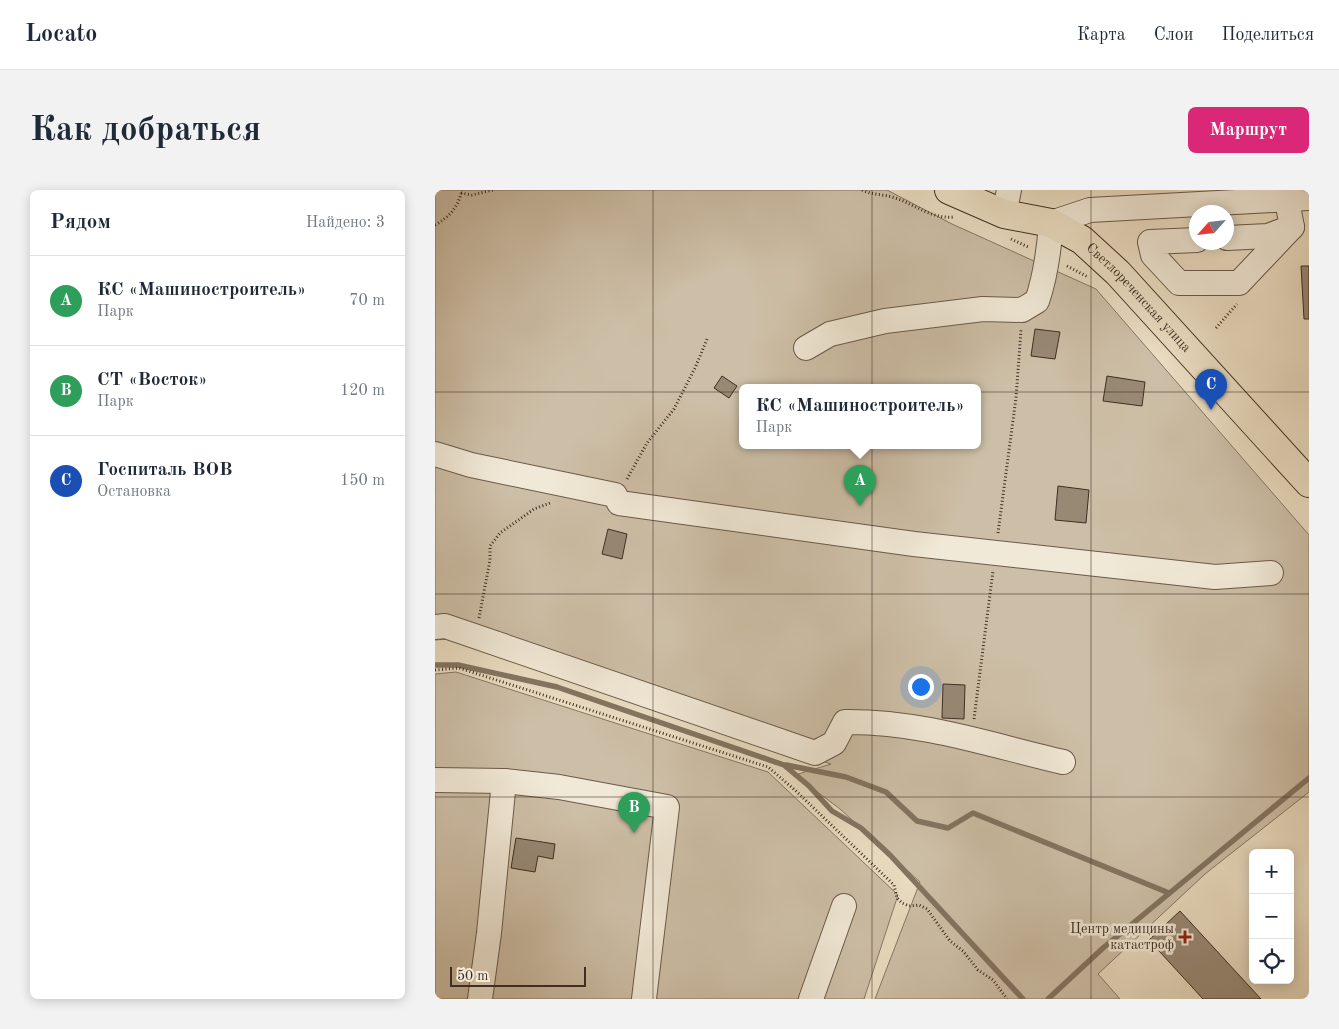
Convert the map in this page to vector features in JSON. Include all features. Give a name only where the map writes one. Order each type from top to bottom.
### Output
[{"type":"main road","name":"Светлореченская улица","points":[[949,190],[1006,213],[1051,224],[1082,240],[1118,273],[1309,483]]},
{"type":"street","points":[[806,348],[830,334],[885,321],[983,309],[1022,310],[1037,301],[1048,260],[1051,224],[1090,210],[1134,199],[1294,196],[1292,228],[1239,283],[1179,283],[1153,255],[1150,242],[1189,240]]},
{"type":"street","points":[[1234,238],[1268,236],[1292,228]]},
{"type":"street","points":[[435,454],[471,465],[615,495],[619,503],[913,544],[1215,577],[1271,573]]},
{"type":"street","points":[[435,627],[445,626],[815,753],[834,743],[845,722],[923,727],[1063,762]]},
{"type":"street","points":[[435,780],[504,782],[559,788],[667,807],[644,999]]},
{"type":"street","points":[[480,999],[489,933],[504,782]]},
{"type":"street","points":[[811,999],[844,906]]},
{"type":"path","points":[[435,224],[453,212],[461,192],[472,195],[493,190]]},
{"type":"path","points":[[862,190],[869,193],[892,196],[932,215],[959,219]]},
{"type":"path","points":[[1006,213],[1024,245],[1048,260],[1070,267],[1093,283]]},
{"type":"path","points":[[971,740],[1016,398],[1022,310]]},
{"type":"path","points":[[615,495],[647,443],[674,409],[695,368],[708,336]]},
{"type":"path","points":[[474,636],[482,608],[490,560],[490,546],[500,532],[534,509],[552,502],[574,486]]},
{"type":"path","points":[[435,670],[459,668],[767,767],[796,791],[894,885],[897,898],[901,903],[909,906],[919,905],[927,909],[950,941],[963,951],[978,970],[993,980],[1007,999]]},
{"type":"shaded area","points":[[435,190],[887,190],[952,224],[1096,289],[1309,535],[1309,792],[1205,874],[1098,974],[1120,999],[875,999],[920,882],[840,809],[795,775],[831,764],[450,639],[435,640]]},
{"type":"shaded area","points":[[456,672],[768,772],[898,895],[864,999],[435,999],[435,674]]},
{"type":"building","points":[[1301,266],[1309,266],[1309,319],[1304,319]]},
{"type":"building","points":[[1035,329],[1060,332],[1055,359],[1031,356]]},
{"type":"building","points":[[722,376],[737,386],[729,398],[714,388]]},
{"type":"building","points":[[1107,376],[1145,382],[1142,406],[1103,401]]},
{"type":"building","points":[[1058,486],[1089,490],[1086,523],[1055,520]]},
{"type":"building","points":[[608,529],[627,534],[622,559],[602,554]]},
{"type":"building","points":[[943,684],[965,685],[964,719],[942,718]]},
{"type":"building","points":[[516,838],[555,844],[553,859],[538,856],[535,872],[511,868]]},
{"type":"building","points":[[1180,911],[1261,999],[1203,999],[1149,940]]},
{"type":"waterway","points":[[435,665],[458,665],[557,687],[784,765],[809,786],[832,811],[861,828],[890,855],[1023,999]]},
{"type":"waterway","points":[[786,765],[846,777],[886,792],[917,821],[948,828],[973,813],[1169,893]]},
{"type":"waterway","points":[[1048,999],[1103,948],[1309,778]]},
{"type":"place","name":"Госпиталь ВОВ","points":[[1211,410]]},
{"type":"place","name":"КС «Машиностроитель»","points":[[860,506]]},
{"type":"place","name":"СТ «Восток»","points":[[634,833]]},
{"type":"place","name":"Центр медицины катастроф","points":[[1185,937]]}]
